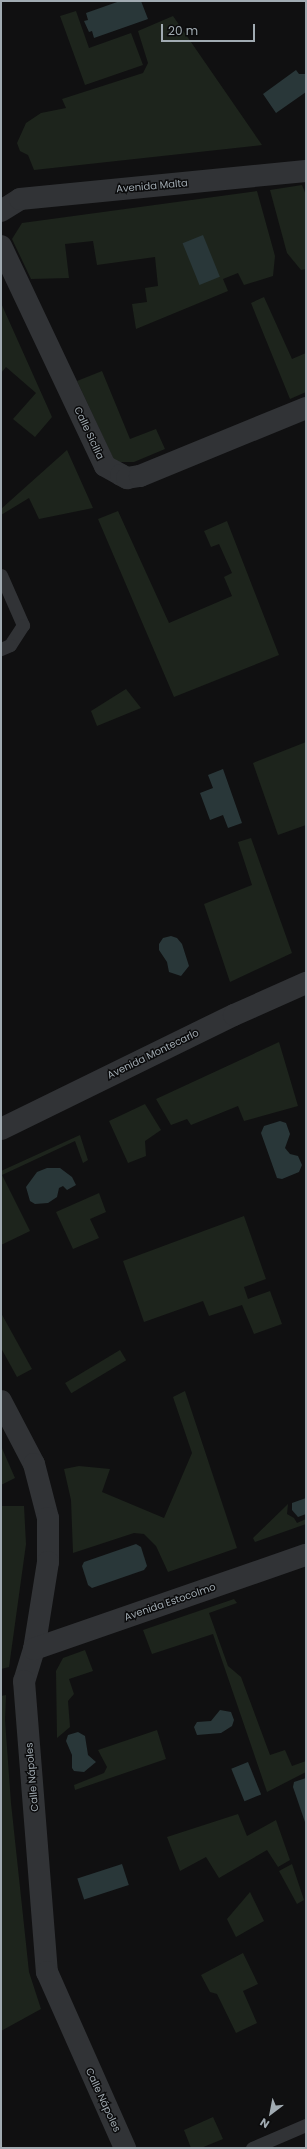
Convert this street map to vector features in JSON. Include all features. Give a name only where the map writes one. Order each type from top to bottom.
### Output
[{"type":"street","name":"Avenida Malta","points":[[1,212],[20,199],[306,171]]},
{"type":"street","name":"Calle Sicilia","points":[[1,246],[105,466],[121,475],[128,478],[140,476],[306,408]]},
{"type":"street","name":"Avenida Montecarlo","points":[[1,1129],[227,1018],[306,983]]},
{"type":"street","name":"Calle Nápoles","points":[[1,1401],[34,1464],[48,1518],[48,1562],[34,1649],[24,1681],[47,1972],[125,2148]]},
{"type":"street","name":"Avenida Estocolmo","points":[[34,1649],[306,1555]]},
{"type":"lane","points":[[1,575],[23,625],[10,645],[1,649]]},
{"type":"lane","points":[[252,2148],[306,2125]]},
{"type":"shaded area","points":[[120,1],[141,1],[148,19],[94,38],[92,31],[89,32],[84,21],[88,20],[86,13]]},
{"type":"shaded area","points":[[76,11],[89,48],[131,33],[143,65],[85,85],[60,16]]},
{"type":"shaded area","points":[[173,16],[262,145],[34,170],[28,155],[20,151],[17,143],[26,123],[41,113],[66,108],[62,99],[143,73],[148,63],[138,31]]},
{"type":"shaded area","points":[[296,70],[299,74],[306,74],[306,92],[276,113],[263,94]]},
{"type":"shaded area","points":[[302,185],[306,195],[306,269],[301,270],[287,253],[270,190]]},
{"type":"shaded area","points":[[257,191],[275,256],[273,276],[244,285],[238,273],[223,279],[228,291],[136,329],[132,304],[147,302],[145,288],[158,286],[155,257],[97,265],[93,241],[65,244],[69,278],[31,279],[12,239],[22,223]]},
{"type":"shaded area","points":[[203,235],[220,277],[199,285],[183,243]]},
{"type":"shaded area","points":[[264,297],[292,359],[306,353],[306,392],[290,399],[251,303]]},
{"type":"shaded area","points":[[1,303],[52,417],[35,437],[13,419],[36,393],[6,367],[1,373]]},
{"type":"shaded area","points":[[102,371],[130,439],[156,429],[165,449],[134,462],[119,462],[113,458],[77,381]]},
{"type":"shaded area","points":[[67,450],[93,508],[39,519],[29,498],[1,515],[1,509]]},
{"type":"shaded area","points":[[118,511],[169,623],[232,596],[224,577],[232,573],[219,544],[211,547],[204,531],[227,521],[279,655],[174,697],[98,519]]},
{"type":"shaded area","points":[[126,689],[141,708],[97,726],[91,711]]},
{"type":"shaded area","points":[[306,742],[306,825],[278,835],[253,763]]},
{"type":"shaded area","points":[[223,769],[242,823],[228,828],[223,815],[210,820],[200,793],[213,788],[208,775]]},
{"type":"shaded area","points":[[251,838],[292,953],[230,982],[204,904],[252,885],[238,842]]},
{"type":"shaded area","points":[[171,936],[177,938],[182,944],[189,966],[181,976],[169,972],[167,962],[159,950],[159,944],[163,938]]},
{"type":"shaded area","points":[[279,1042],[298,1106],[244,1121],[238,1106],[191,1125],[187,1119],[171,1125],[156,1099]]},
{"type":"shaded area","points":[[145,1104],[161,1130],[145,1141],[146,1156],[128,1163],[109,1121]]},
{"type":"shaded area","points":[[280,1121],[286,1123],[290,1134],[285,1148],[290,1154],[298,1156],[302,1165],[299,1172],[282,1179],[277,1178],[261,1133],[264,1126]]},
{"type":"shaded area","points":[[80,1135],[88,1160],[83,1163],[75,1141],[2,1175],[30,1231],[1,1245],[1,1171]]},
{"type":"shaded area","points":[[47,1168],[60,1168],[72,1177],[76,1185],[67,1190],[63,1186],[59,1188],[57,1197],[48,1203],[35,1204],[30,1201],[26,1187],[37,1172]]},
{"type":"shaded area","points":[[99,1193],[106,1212],[90,1219],[99,1238],[73,1249],[56,1212]]},
{"type":"shaded area","points":[[244,1216],[266,1279],[244,1287],[248,1299],[270,1291],[282,1324],[254,1334],[242,1305],[209,1316],[203,1301],[144,1322],[123,1261]]},
{"type":"shaded area","points":[[1,1313],[32,1369],[17,1377],[1,1348]]},
{"type":"shaded area","points":[[120,1350],[126,1360],[71,1393],[65,1383]]},
{"type":"shaded area","points":[[185,1391],[237,1548],[168,1572],[156,1546],[144,1534],[134,1533],[73,1553],[71,1500],[64,1469],[79,1466],[110,1469],[102,1492],[164,1518],[192,1453],[173,1397]]},
{"type":"shaded area","points":[[1,1446],[15,1478],[1,1485]]},
{"type":"shaded area","points":[[306,1498],[306,1514],[298,1517],[292,1510],[292,1503]]},
{"type":"shaded area","points":[[288,1504],[287,1514],[294,1518],[297,1523],[306,1519],[306,1524],[255,1542],[253,1538]]},
{"type":"shaded area","points":[[1,1506],[24,1506],[26,1544],[9,1667],[1,1669]]},
{"type":"shaded area","points":[[136,1544],[141,1547],[147,1566],[144,1570],[92,1588],[88,1585],[82,1566],[84,1562]]},
{"type":"shaded area","points":[[234,1599],[237,1603],[209,1613],[228,1666],[241,1677],[270,1755],[285,1750],[292,1766],[306,1761],[306,1772],[267,1792],[213,1634],[152,1654],[143,1630]]},
{"type":"shaded area","points":[[85,1650],[93,1671],[69,1679],[74,1694],[68,1701],[70,1727],[57,1738],[56,1671],[63,1658]]},
{"type":"shaded area","points":[[6,1695],[5,1720],[11,1803],[29,1972],[41,2009],[1,2031],[1,1696]]},
{"type":"shaded area","points":[[220,1710],[231,1712],[234,1720],[232,1726],[221,1733],[197,1735],[194,1727],[197,1722],[211,1721]]},
{"type":"shaded area","points":[[157,1730],[166,1759],[75,1790],[74,1785],[104,1773],[107,1767],[98,1750]]},
{"type":"shaded area","points":[[78,1732],[85,1736],[88,1755],[96,1762],[84,1772],[74,1771],[72,1768],[72,1755],[66,1741],[68,1735]]},
{"type":"shaded area","points":[[248,1762],[261,1794],[244,1801],[231,1769]]},
{"type":"shaded area","points":[[306,1778],[306,1825],[293,1787],[294,1782]]},
{"type":"shaded area","points":[[238,1814],[247,1836],[276,1820],[290,1860],[278,1867],[267,1850],[219,1878],[206,1857],[180,1871],[167,1837]]},
{"type":"shaded area","points":[[122,1864],[129,1885],[84,1899],[77,1879]]},
{"type":"shaded area","points":[[292,1864],[304,1900],[297,1904],[279,1871]]},
{"type":"shaded area","points":[[250,1892],[264,1921],[236,1937],[227,1919]]},
{"type":"shaded area","points":[[243,1953],[258,1984],[243,1991],[257,2023],[236,2033],[217,1994],[210,1992],[201,1975]]},
{"type":"shaded area","points":[[213,2117],[223,2139],[201,2148],[191,2148],[184,2130]]}]
